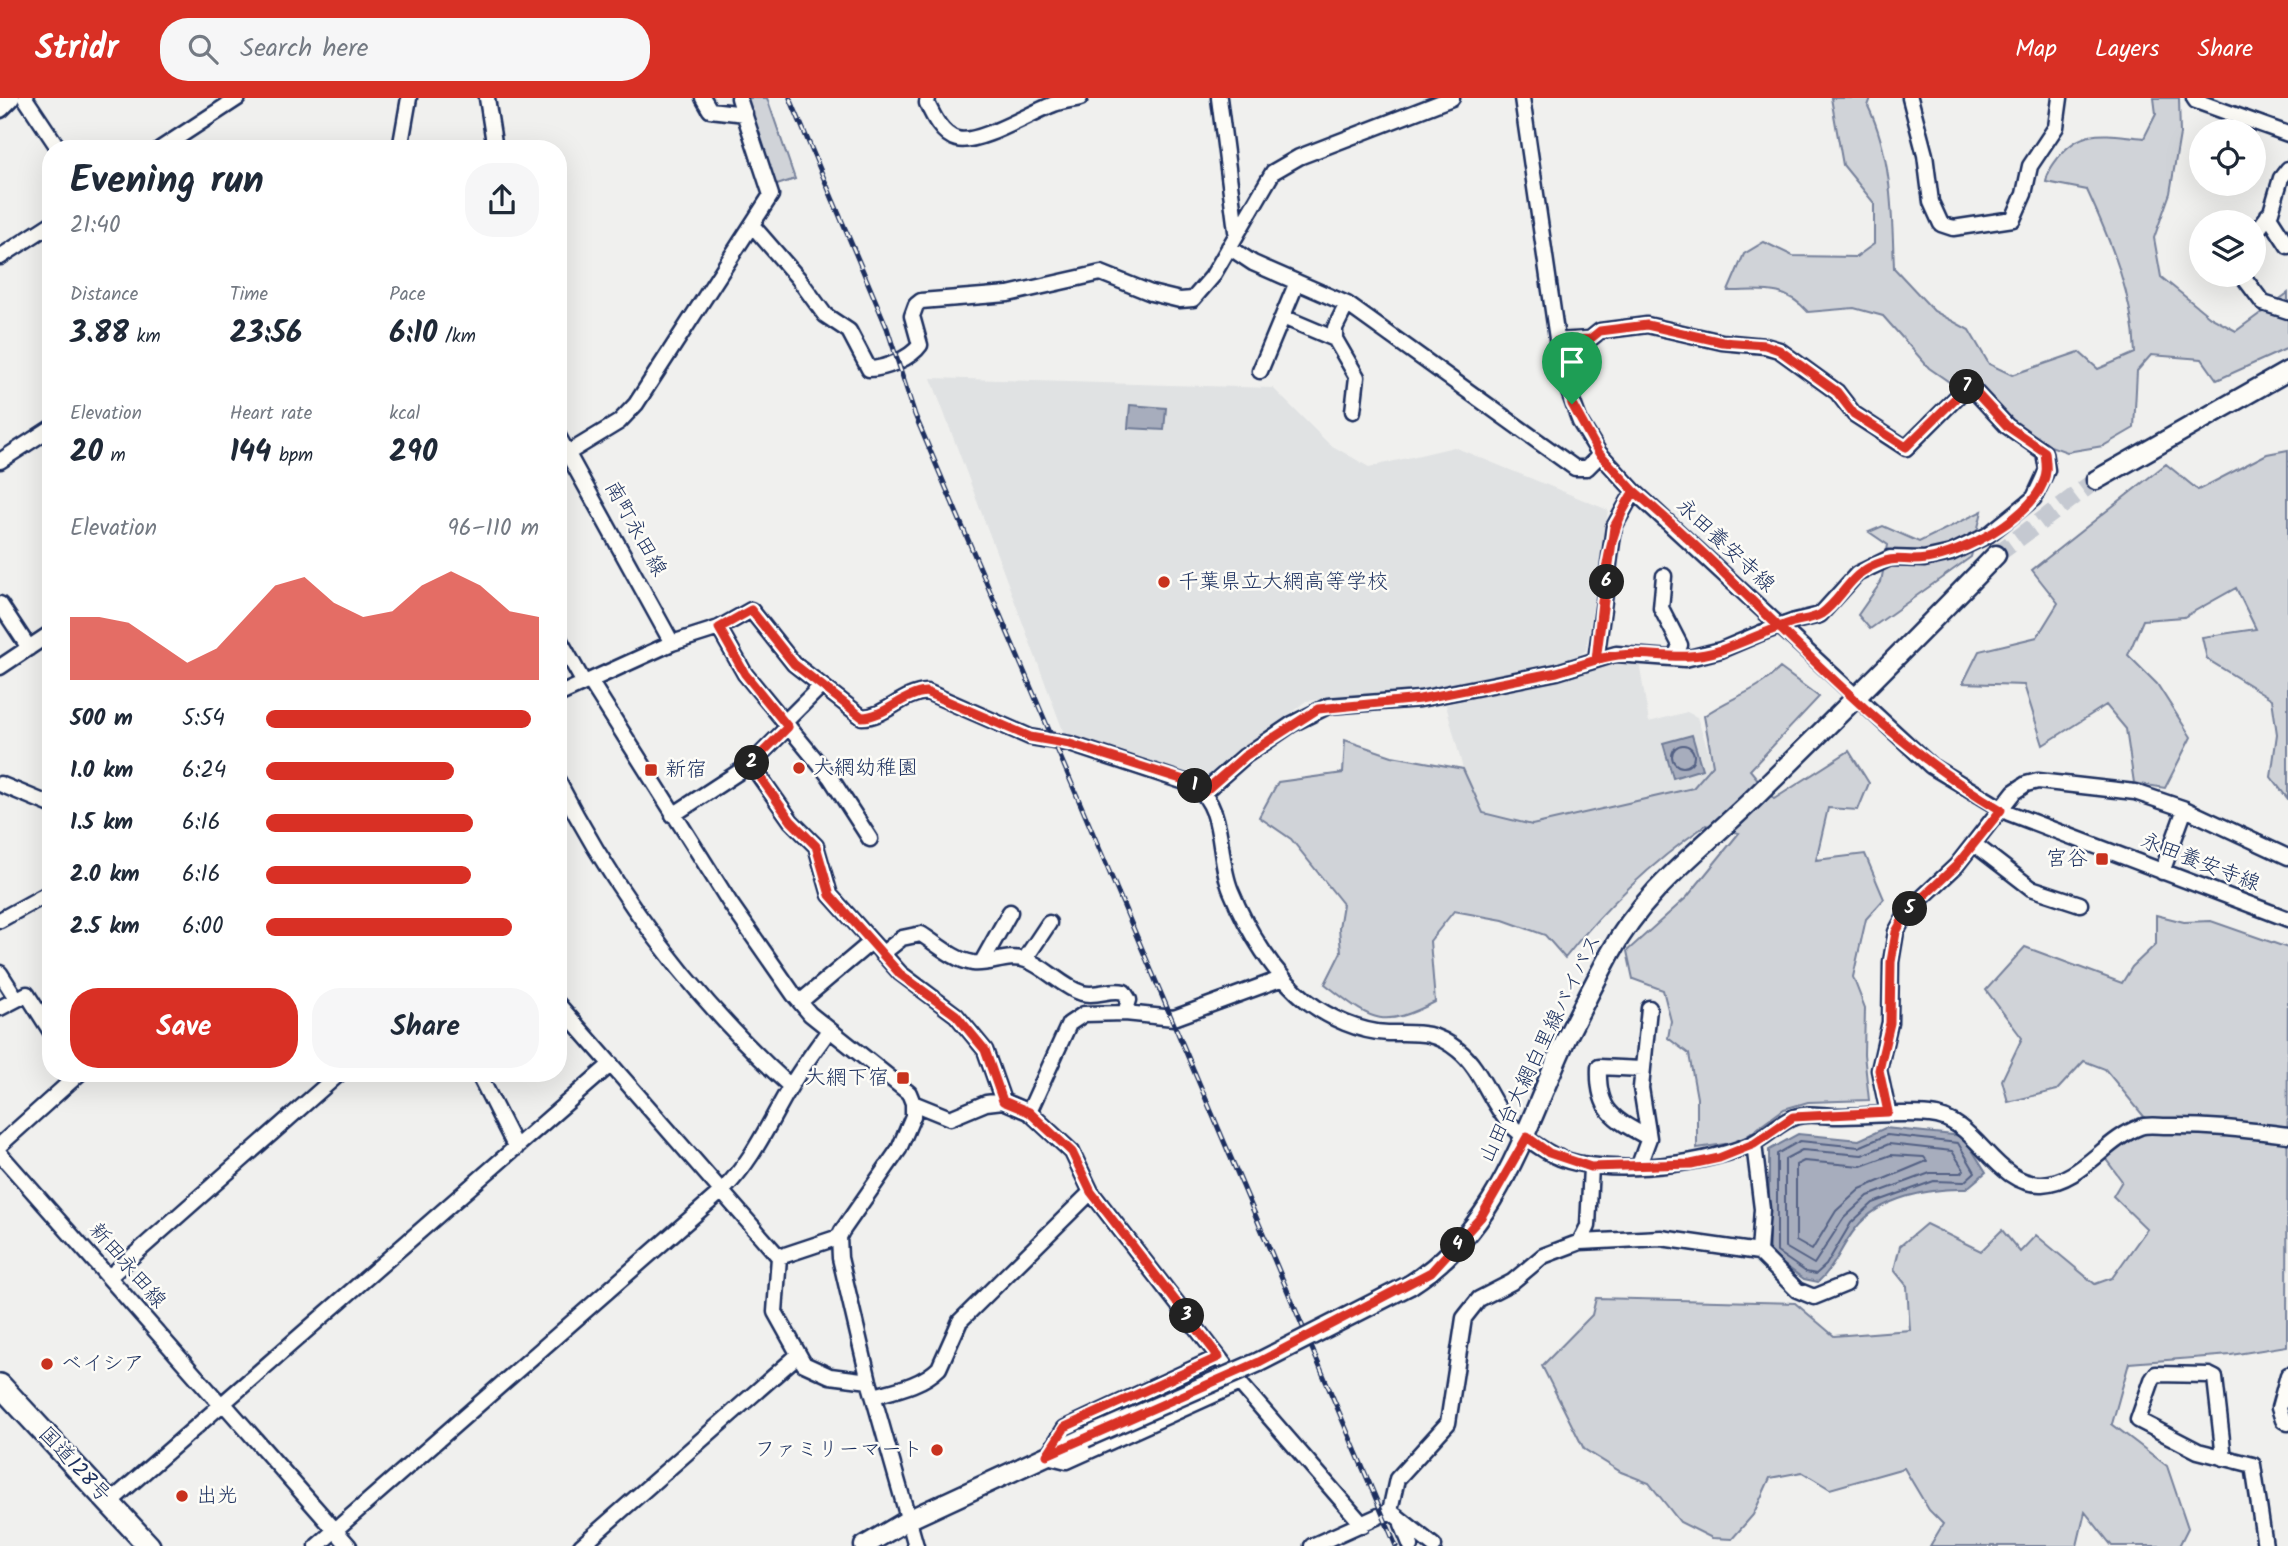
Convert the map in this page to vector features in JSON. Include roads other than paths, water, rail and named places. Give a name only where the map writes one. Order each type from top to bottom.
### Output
[{"type":"highway","name":"国道128号","points":[[0,1385],[149,1546]]},
{"type":"main road","points":[[0,108],[10,98]]},
{"type":"main road","points":[[2096,480],[2288,371]]},
{"type":"main road","name":"山田台大網白里線バイパス","points":[[864,1546],[908,1520],[1047,1455],[1259,1362],[1431,1272],[1469,1233],[1527,1137],[1566,1040],[1612,951],[1646,900],[1857,698],[1996,555]]},
{"type":"street","points":[[25,98],[53,140]]},
{"type":"street","points":[[174,140],[238,98]]},
{"type":"street","points":[[402,140],[409,98]]},
{"type":"street","points":[[487,98],[494,140]]},
{"type":"street","points":[[703,98],[710,110],[745,114]]},
{"type":"street","points":[[568,453],[619,422],[636,404],[771,195],[739,98]]},
{"type":"street","points":[[928,98],[927,103],[934,118],[946,133],[958,140],[974,139],[1056,103],[1083,98]]},
{"type":"street","points":[[1219,98],[1236,231]]},
{"type":"street","points":[[752,225],[799,278],[825,315],[849,331],[869,369],[879,369],[915,352],[920,345],[912,316],[916,305],[922,301],[1008,294],[1101,273],[1151,292],[1180,300],[1193,299],[1205,286],[1273,172],[1299,158],[1452,98]]},
{"type":"street","name":"永田養安寺線","points":[[1522,98],[1557,341],[1572,404],[1600,455],[1634,491],[1931,766],[2001,810],[2288,919]]},
{"type":"street","points":[[1910,98],[1925,155],[1931,202],[1941,224],[1953,228],[2013,219],[2024,194],[2030,166],[2056,127],[2060,98]]},
{"type":"street","points":[[2194,98],[2288,134]]},
{"type":"street","points":[[2266,218],[2288,169]]},
{"type":"street","points":[[2268,215],[2288,246]]},
{"type":"street","points":[[0,257],[42,230]]},
{"type":"street","points":[[1229,247],[1253,263],[1347,304],[1576,468],[1587,468],[1600,455]]},
{"type":"street","points":[[1260,371],[1297,282]]},
{"type":"street","points":[[2251,287],[2263,303],[2288,311]]},
{"type":"street","points":[[1347,304],[1335,328],[1335,339],[1357,377],[1353,411]]},
{"type":"street","points":[[1283,317],[1335,339]]},
{"type":"street","points":[[1204,792],[1245,756],[1318,709],[1420,699],[1557,672],[1616,654],[1675,658],[1721,650],[1761,633],[1820,614],[1857,573],[1890,558],[1924,559],[1951,552],[1988,535],[2034,498],[2047,470],[2045,452],[2007,426],[1969,385],[1906,447],[1854,414],[1837,392],[1779,350],[1765,345],[1722,342],[1647,325],[1600,331],[1590,339],[1557,341]]},
{"type":"street","points":[[0,461],[42,434]]},
{"type":"street","name":"南町永田線","points":[[568,453],[672,643]]},
{"type":"street","points":[[1596,660],[1614,527],[1634,491]]},
{"type":"street","points":[[1664,576],[1661,608],[1680,645],[1675,658]]},
{"type":"street","points":[[0,604],[29,648]]},
{"type":"street","points":[[567,691],[672,643],[719,628],[751,610],[794,664],[820,687],[862,717],[871,717],[914,693],[926,692],[1030,737],[1070,744],[1184,780],[1204,792],[1215,814],[1222,863],[1242,914],[1283,978],[1308,1002],[1359,1028],[1388,1033],[1427,1033],[1458,1050],[1475,1069],[1509,1123],[1549,1153],[1591,1167],[1691,1164],[1719,1158],[1754,1144],[1793,1117],[1888,1112],[1936,1115],[1951,1120],[1973,1136],[2015,1177],[2035,1184],[2058,1182],[2142,1126],[2208,1125],[2288,1135]]},
{"type":"street","points":[[719,628],[745,674],[830,777],[870,839]]},
{"type":"street","points":[[0,667],[42,639]]},
{"type":"street","points":[[567,651],[730,903],[800,1002],[829,1030],[909,1093],[913,1103],[913,1116],[899,1149],[839,1237],[840,1258],[869,1381],[916,1546]]},
{"type":"street","points":[[673,815],[751,764],[820,687]]},
{"type":"street","points":[[751,764],[791,821],[816,846],[830,895],[900,974],[956,1015],[985,1050],[1003,1101]]},
{"type":"street","points":[[1888,1112],[1879,1070],[1890,1023],[1891,962],[1896,932],[1917,901],[1956,866],[2014,792],[2025,784],[2038,781],[2135,792],[2185,809],[2288,857]]},
{"type":"street","points":[[0,784],[42,801]]},
{"type":"street","points":[[567,797],[670,960],[738,1038],[790,1086]]},
{"type":"street","points":[[2162,872],[2185,809]]},
{"type":"street","points":[[1974,844],[2031,888],[2080,904]]},
{"type":"street","points":[[0,920],[42,897]]},
{"type":"street","points":[[982,962],[1010,912]]},
{"type":"street","points":[[1025,959],[1049,923]]},
{"type":"street","points":[[881,954],[902,938],[921,934],[960,959],[982,962],[1009,957],[1025,959],[1081,993],[1100,995],[1115,989],[1124,992],[1129,1000],[1125,1013]]},
{"type":"street","points":[[800,1002],[870,943]]},
{"type":"street","points":[[0,973],[16,998]]},
{"type":"street","points":[[1029,1112],[1069,1024],[1084,1014],[1125,1013],[1174,1018],[1283,978]]},
{"type":"street","points":[[0,1008],[27,994],[42,1018]]},
{"type":"street","points":[[1639,1165],[1649,1138],[1641,1088],[1649,1008]]},
{"type":"street","points":[[567,1014],[779,1257],[775,1312],[798,1355],[816,1372],[869,1381]]},
{"type":"street","points":[[317,1546],[740,1173],[761,1143],[790,1086],[829,1030]]},
{"type":"street","points":[[109,1503],[611,1064]]},
{"type":"street","points":[[1642,1069],[1599,1067],[1598,1084],[1604,1109],[1622,1124],[1649,1138]]},
{"type":"street","points":[[0,1145],[69,1082]]},
{"type":"street","points":[[109,1277],[330,1082]]},
{"type":"street","points":[[483,1082],[516,1148]]},
{"type":"street","points":[[913,1103],[950,1118],[986,1102],[1003,1101],[1029,1112],[1072,1152],[1091,1192],[1219,1357],[1363,1525]]},
{"type":"street","points":[[1754,1144],[1762,1209],[1759,1252]]},
{"type":"street","name":"新田永田線","points":[[0,1154],[349,1546]]},
{"type":"street","points":[[1580,1242],[1588,1226],[1591,1167]]},
{"type":"street","points":[[874,1396],[907,1387],[939,1368],[960,1321],[1091,1192]]},
{"type":"street","points":[[779,1257],[839,1237]]},
{"type":"street","points":[[1390,1511],[1396,1479],[1448,1423],[1464,1318],[1479,1299],[1512,1282],[1543,1256],[1580,1242],[1661,1238],[1759,1252],[1797,1290],[1814,1297],[1846,1284]]},
{"type":"street","points":[[581,1546],[798,1355]]},
{"type":"street","points":[[1219,1357],[1065,1427],[1047,1455],[1067,1461],[1240,1383]]},
{"type":"street","points":[[2224,1458],[2215,1378],[2209,1375],[2156,1374],[2151,1380],[2138,1420],[2199,1451],[2224,1458],[2253,1465],[2265,1546]]},
{"type":"street","points":[[2288,1376],[2279,1408],[2283,1420],[2288,1423]]},
{"type":"street","points":[[1390,1511],[1401,1523],[1434,1546]]},
{"type":"street","points":[[1312,1546],[1390,1511]]},
{"type":"street","points":[[1401,1523],[1411,1546]]},
{"type":"water","points":[[1130,405],[1166,408],[1164,430],[1128,428]]},
{"type":"water","points":[[1692,735],[1702,769],[1673,778],[1663,743]]},
{"type":"water","points":[[1885,1128],[1963,1136],[1986,1172],[1966,1189],[1937,1190],[1907,1196],[1878,1209],[1856,1228],[1818,1282],[1804,1279],[1769,1254],[1769,1150],[1798,1134],[1859,1140]]},
{"type":"tunnel","points":[[1996,555],[2096,480]]},
{"type":"railway","points":[[790,98],[887,328],[915,415],[1396,1546]]},
{"type":"place","name":"千葉県立大網高等学校","points":[[1164,582]]},
{"type":"place","name":"大網幼稚園","points":[[799,768]]},
{"type":"place","name":"新宿","points":[[651,770]]},
{"type":"place","name":"宮谷","points":[[2102,859]]},
{"type":"place","name":"大網下宿","points":[[903,1078]]},
{"type":"place","name":"ベイシア","points":[[47,1364]]},
{"type":"place","name":"ファミリーマート","points":[[937,1450]]},
{"type":"place","name":"出光","points":[[182,1496]]}]
